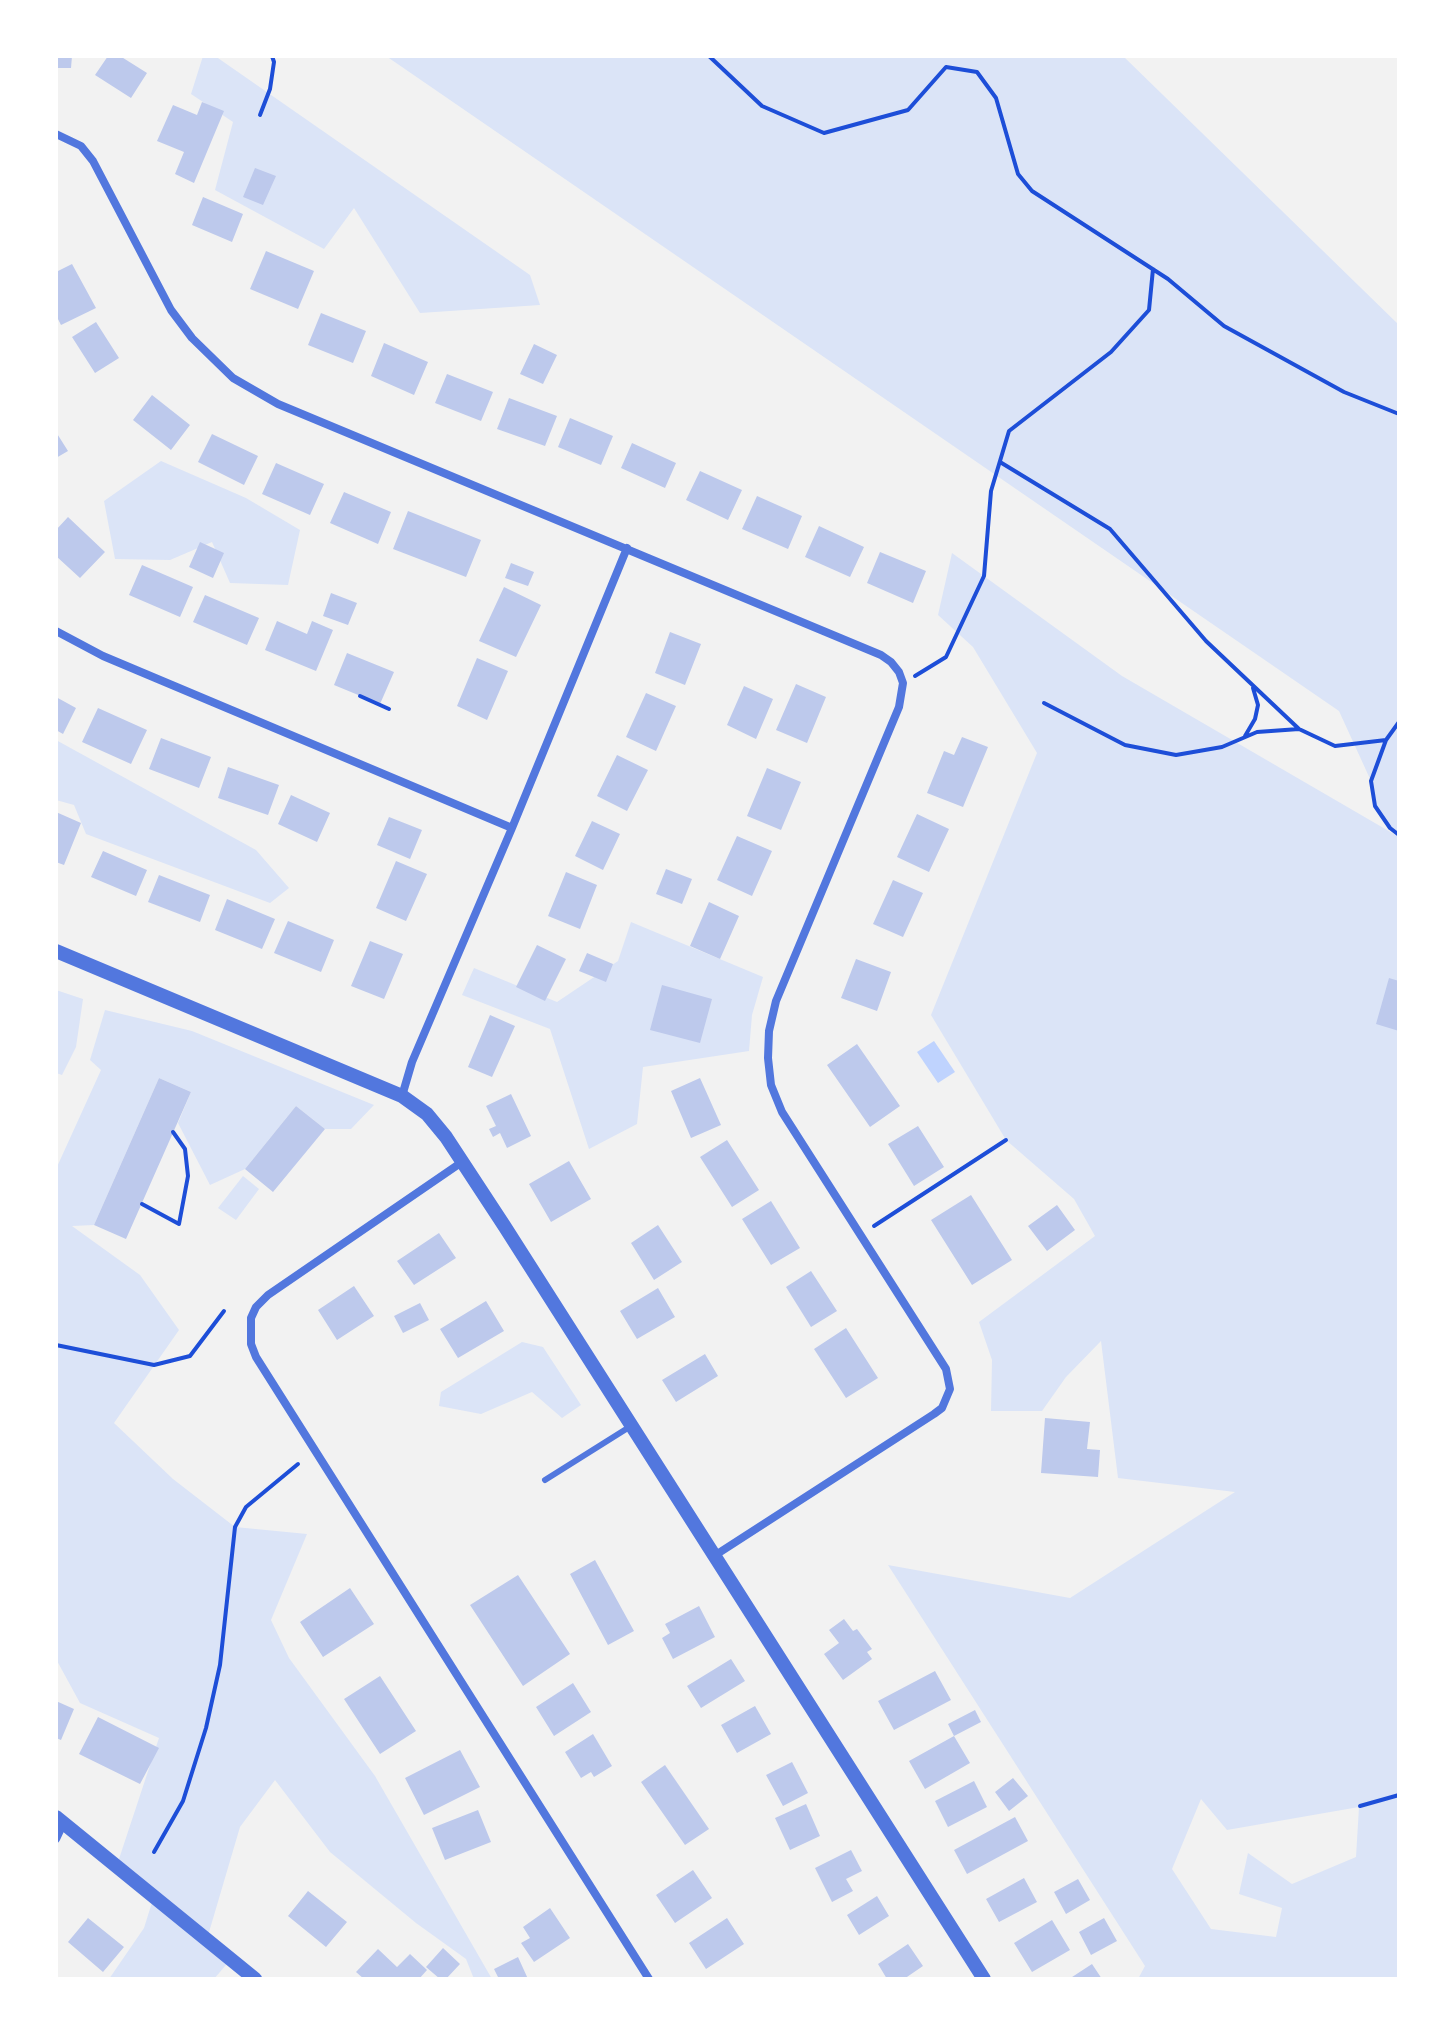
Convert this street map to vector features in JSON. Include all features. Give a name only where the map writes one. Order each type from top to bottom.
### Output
[{"type":"street","points":[[56,134],[81,146],[93,161],[171,310],[192,338],[233,378],[278,404],[881,655],[891,662],[903,683],[899,707],[776,1001],[769,1031],[768,1058],[771,1085],[782,1112],[946,1369],[949,1379],[947,1399],[934,1414],[713,1556]]},
{"type":"street","points":[[402,1096],[412,1062],[627,548]]},
{"type":"street","points":[[56,631],[103,656],[512,828]]},
{"type":"street","points":[[56,951],[402,1096],[427,1114],[446,1137],[984,1979]]},
{"type":"street","points":[[462,1162],[268,1295],[256,1307],[251,1318],[251,1344],[256,1357],[649,1979]]},
{"type":"street","points":[[56,1839],[60,1819],[255,1979]]},
{"type":"lane","points":[[545,1480],[631,1426]]},
{"type":"path","points":[[260,115],[270,89],[272,56]]},
{"type":"path","points":[[709,56],[762,106],[824,133],[908,110],[946,67],[977,72],[996,98],[1018,174],[1032,191],[1153,269],[1224,326],[1344,392],[1399,414]]},
{"type":"path","points":[[903,683],[946,657],[984,576],[991,491],[1009,431],[1111,352],[1149,310],[1153,269]]},
{"type":"path","points":[[1000,462],[1110,529],[1206,641],[1299,729],[1335,746],[1386,740]]},
{"type":"path","points":[[1244,738],[1255,719],[1258,705],[1252,685]]},
{"type":"path","points":[[360,696],[389,709]]},
{"type":"path","points":[[1044,703],[1125,745],[1176,755],[1222,747],[1257,732],[1299,729]]},
{"type":"path","points":[[1399,722],[1386,740],[1371,781],[1375,806],[1390,828],[1399,835]]},
{"type":"path","points":[[142,1204],[179,1224],[188,1176],[185,1149],[173,1132]]},
{"type":"path","points":[[862,1234],[1006,1140]]},
{"type":"path","points":[[56,1345],[154,1365],[190,1356],[224,1311]]},
{"type":"path","points":[[154,1852],[183,1801],[206,1728],[220,1665],[235,1527],[246,1507],[298,1464]]},
{"type":"path","points":[[1360,1806],[1399,1795]]},
{"type":"shaded area","points":[[203,56],[215,56],[530,275],[540,305],[420,313],[354,208],[324,249],[215,190],[233,122],[191,94]]},
{"type":"shaded area","points":[[386,56],[1123,56],[1399,325],[1399,835],[1390,828],[1375,806],[1371,781],[1339,711]]},
{"type":"shaded area","points":[[161,461],[246,498],[300,530],[288,585],[230,583],[212,542],[170,560],[115,559],[104,501]]},
{"type":"shaded area","points":[[952,553],[1122,676],[1399,837],[1399,1979],[1138,1979],[1145,1966],[888,1565],[1070,1598],[1235,1492],[1118,1478],[1101,1341],[1066,1377],[1042,1411],[991,1411],[992,1360],[979,1322],[1095,1236],[1074,1199],[1006,1140],[931,1015],[1037,753],[973,647],[938,615]],"holes":[[[1201,1799],[1227,1830],[1359,1807],[1356,1857],[1292,1884],[1248,1853],[1239,1894],[1282,1908],[1276,1937],[1211,1929],[1172,1869]]]},
{"type":"shaded area","points":[[56,740],[256,850],[289,888],[270,903],[86,834],[74,805],[56,800]]},
{"type":"shaded area","points":[[631,922],[763,977],[752,1015],[749,1051],[643,1067],[637,1124],[589,1149],[550,1029],[462,995],[474,968],[557,1002],[618,961]]},
{"type":"shaded area","points":[[56,990],[83,999],[76,1047],[62,1075],[56,1073]]},
{"type":"shaded area","points":[[105,1010],[192,1031],[374,1105],[351,1129],[325,1129],[296,1106],[245,1169],[210,1185],[178,1123],[191,1092],[159,1078],[94,1225],[72,1226],[140,1275],[179,1330],[114,1423],[173,1479],[235,1527],[307,1534],[271,1620],[289,1658],[375,1776],[492,1979],[474,1979],[466,1959],[416,1923],[330,1852],[275,1780],[240,1827],[207,1939],[231,1959],[214,1979],[109,1979],[144,1928],[154,1896],[117,1865],[159,1738],[80,1703],[56,1659],[56,1169],[101,1070],[90,1060]]},
{"type":"shaded area","points":[[243,1176],[259,1189],[236,1220],[218,1208]]},
{"type":"shaded area","points":[[522,1342],[543,1347],[581,1405],[562,1418],[532,1392],[481,1414],[439,1406],[441,1392]]},
{"type":"water","points":[[934,1041],[955,1072],[938,1083],[917,1052]]},
{"type":"building","points":[[56,56],[72,56],[71,68],[56,68]]},
{"type":"building","points":[[108,56],[120,56],[147,73],[131,98],[95,75]]},
{"type":"building","points":[[202,102],[224,111],[194,183],[175,174],[184,152],[157,141],[173,105],[197,115]]},
{"type":"building","points":[[255,168],[276,176],[263,205],[243,197]]},
{"type":"building","points":[[203,197],[243,214],[232,242],[192,225]]},
{"type":"building","points":[[266,251],[314,271],[298,309],[250,289]]},
{"type":"building","points":[[72,264],[96,308],[61,325],[56,315],[56,272]]},
{"type":"building","points":[[321,313],[366,331],[353,363],[308,345]]},
{"type":"building","points":[[96,322],[119,358],[95,373],[72,337]]},
{"type":"building","points":[[384,343],[428,362],[414,395],[371,376]]},
{"type":"building","points":[[534,344],[557,355],[543,384],[520,374]]},
{"type":"building","points":[[447,374],[493,392],[481,421],[435,403]]},
{"type":"building","points":[[152,395],[190,425],[171,450],[133,420]]},
{"type":"building","points":[[509,398],[557,416],[545,446],[497,429]]},
{"type":"building","points":[[570,418],[613,436],[601,465],[558,447]]},
{"type":"building","points":[[56,432],[68,451],[56,458]]},
{"type":"building","points":[[212,434],[258,456],[244,485],[198,462]]},
{"type":"building","points":[[632,443],[676,463],[665,488],[621,468]]},
{"type":"building","points":[[276,463],[324,484],[310,515],[262,494]]},
{"type":"building","points":[[700,471],[742,490],[728,520],[686,500]]},
{"type":"building","points":[[344,492],[391,512],[378,544],[330,523]]},
{"type":"building","points":[[757,496],[802,516],[788,549],[742,529]]},
{"type":"building","points":[[408,511],[481,540],[466,577],[393,549]]},
{"type":"building","points":[[68,517],[105,552],[80,578],[56,556],[56,530]]},
{"type":"building","points":[[819,526],[864,547],[850,577],[805,557]]},
{"type":"building","points":[[200,542],[224,553],[213,578],[189,567]]},
{"type":"building","points":[[880,552],[926,571],[913,603],[867,583]]},
{"type":"building","points":[[511,563],[534,572],[528,586],[505,578]]},
{"type":"building","points":[[142,565],[193,587],[180,617],[129,595]]},
{"type":"building","points":[[504,587],[541,605],[516,657],[479,641]]},
{"type":"building","points":[[331,593],[357,603],[348,625],[323,616]]},
{"type":"building","points":[[205,595],[259,618],[247,645],[193,622]]},
{"type":"building","points":[[277,621],[307,634],[312,621],[333,630],[316,671],[265,650]]},
{"type":"building","points":[[670,632],[701,644],[685,685],[655,673]]},
{"type":"building","points":[[347,653],[394,672],[380,704],[334,685]]},
{"type":"building","points":[[477,658],[508,671],[487,720],[457,706]]},
{"type":"building","points":[[796,684],[826,697],[807,743],[776,730]]},
{"type":"building","points":[[744,686],[773,699],[756,739],[727,725]]},
{"type":"building","points":[[646,693],[676,706],[656,751],[626,737]]},
{"type":"building","points":[[56,697],[76,708],[63,734],[56,730]]},
{"type":"building","points":[[98,708],[147,730],[131,764],[82,742]]},
{"type":"building","points":[[962,737],[988,747],[963,807],[927,793],[944,751],[954,755]]},
{"type":"building","points":[[161,738],[211,757],[199,788],[149,769]]},
{"type":"building","points":[[617,755],[648,770],[627,811],[597,796]]},
{"type":"building","points":[[228,767],[279,785],[268,815],[218,798]]},
{"type":"building","points":[[767,768],[801,782],[781,830],[747,816]]},
{"type":"building","points":[[291,795],[330,813],[317,842],[278,824]]},
{"type":"building","points":[[56,812],[81,823],[64,865],[56,862]]},
{"type":"building","points":[[917,814],[949,829],[929,872],[897,857]]},
{"type":"building","points":[[389,817],[422,830],[410,859],[377,845]]},
{"type":"building","points":[[592,821],[620,834],[603,870],[575,856]]},
{"type":"building","points":[[737,836],[772,851],[752,896],[717,880]]},
{"type":"building","points":[[103,851],[147,870],[136,896],[91,877]]},
{"type":"building","points":[[396,861],[427,874],[406,921],[376,908]]},
{"type":"building","points":[[666,869],[692,879],[682,904],[656,894]]},
{"type":"building","points":[[566,872],[597,885],[580,929],[548,916]]},
{"type":"building","points":[[159,875],[210,895],[200,922],[148,902]]},
{"type":"building","points":[[893,880],[923,893],[903,937],[873,924]]},
{"type":"building","points":[[227,899],[275,919],[262,949],[215,930]]},
{"type":"building","points":[[709,902],[739,916],[720,959],[690,946]]},
{"type":"building","points":[[288,921],[334,940],[321,972],[274,953]]},
{"type":"building","points":[[370,941],[403,954],[384,999],[351,986]]},
{"type":"building","points":[[537,945],[566,959],[545,1001],[516,987]]},
{"type":"building","points":[[587,953],[613,964],[606,982],[579,971]]},
{"type":"building","points":[[856,959],[891,972],[877,1011],[841,998]]},
{"type":"building","points":[[1389,978],[1399,981],[1399,1031],[1376,1024]]},
{"type":"building","points":[[662,985],[712,999],[700,1043],[650,1030]]},
{"type":"building","points":[[490,1015],[515,1026],[492,1077],[468,1067]]},
{"type":"building","points":[[857,1044],[900,1106],[870,1127],[827,1065]]},
{"type":"building","points":[[159,1078],[191,1092],[126,1239],[94,1225]]},
{"type":"building","points":[[700,1078],[721,1125],[691,1138],[671,1091]]},
{"type":"building","points":[[511,1094],[531,1136],[507,1148],[500,1133],[493,1137],[489,1129],[496,1126],[486,1106]]},
{"type":"building","points":[[296,1106],[325,1129],[273,1192],[245,1169]]},
{"type":"building","points":[[918,1126],[944,1167],[914,1186],[888,1144]]},
{"type":"building","points":[[727,1140],[759,1190],[732,1207],[700,1157]]},
{"type":"building","points":[[569,1161],[591,1199],[551,1222],[529,1184]]},
{"type":"building","points":[[971,1195],[1012,1260],[972,1285],[931,1220]]},
{"type":"building","points":[[771,1201],[800,1248],[771,1265],[742,1219]]},
{"type":"building","points":[[1057,1205],[1075,1230],[1047,1251],[1028,1226]]},
{"type":"building","points":[[658,1225],[682,1262],[654,1280],[631,1243]]},
{"type":"building","points":[[439,1233],[456,1258],[414,1285],[397,1261]]},
{"type":"building","points":[[811,1271],[837,1311],[811,1327],[786,1287]]},
{"type":"building","points":[[354,1286],[374,1316],[337,1340],[318,1310]]},
{"type":"building","points":[[658,1288],[675,1317],[637,1339],[620,1311]]},
{"type":"building","points":[[486,1301],[504,1331],[458,1358],[440,1329]]},
{"type":"building","points":[[420,1303],[429,1320],[403,1333],[394,1316]]},
{"type":"building","points":[[846,1328],[878,1378],[846,1398],[814,1349]]},
{"type":"building","points":[[705,1354],[718,1376],[676,1402],[662,1380]]},
{"type":"building","points":[[1045,1418],[1090,1422],[1087,1449],[1100,1450],[1098,1477],[1041,1473]]},
{"type":"building","points":[[595,1560],[634,1631],[608,1645],[570,1574]]},
{"type":"building","points":[[518,1575],[570,1654],[523,1686],[470,1605]]},
{"type":"building","points":[[350,1588],[374,1624],[323,1657],[300,1622]]},
{"type":"building","points":[[699,1606],[715,1637],[673,1659],[662,1638],[670,1633],[665,1624]]},
{"type":"building","points":[[844,1619],[853,1631],[857,1629],[872,1649],[867,1652],[872,1659],[843,1680],[824,1654],[839,1643],[829,1630]]},
{"type":"building","points":[[731,1659],[745,1681],[701,1708],[687,1686]]},
{"type":"building","points":[[935,1671],[951,1700],[894,1730],[878,1701]]},
{"type":"building","points":[[380,1676],[416,1731],[380,1754],[344,1699]]},
{"type":"building","points":[[573,1683],[591,1712],[554,1736],[536,1707]]},
{"type":"building","points":[[56,1701],[74,1709],[61,1740],[56,1738]]},
{"type":"building","points":[[755,1706],[771,1734],[737,1753],[721,1725]]},
{"type":"building","points":[[975,1710],[981,1722],[954,1736],[948,1724]]},
{"type":"building","points":[[98,1717],[159,1748],[140,1784],[79,1754]]},
{"type":"building","points":[[593,1734],[612,1766],[594,1777],[591,1772],[581,1778],[565,1752]]},
{"type":"building","points":[[954,1736],[970,1763],[925,1789],[909,1761]]},
{"type":"building","points":[[460,1750],[480,1787],[424,1815],[405,1778]]},
{"type":"building","points":[[792,1762],[808,1793],[783,1806],[766,1775]]},
{"type":"building","points":[[665,1765],[709,1829],[685,1845],[641,1782]]},
{"type":"building","points":[[1013,1778],[1028,1796],[1009,1811],[995,1792]]},
{"type":"building","points":[[974,1781],[987,1807],[948,1827],[935,1801]]},
{"type":"building","points":[[806,1804],[820,1836],[790,1850],[775,1818]]},
{"type":"building","points":[[478,1810],[491,1842],[445,1860],[432,1828]]},
{"type":"building","points":[[1015,1817],[1028,1841],[967,1874],[954,1850]]},
{"type":"building","points":[[851,1850],[862,1871],[846,1879],[853,1891],[832,1902],[815,1868]]},
{"type":"building","points":[[693,1870],[712,1898],[675,1923],[656,1895]]},
{"type":"building","points":[[1024,1878],[1037,1902],[999,1922],[986,1899]]},
{"type":"building","points":[[1078,1879],[1090,1900],[1066,1914],[1054,1892]]},
{"type":"building","points":[[308,1891],[347,1922],[326,1947],[288,1916]]},
{"type":"building","points":[[877,1896],[889,1916],[859,1935],[847,1915]]},
{"type":"building","points":[[550,1908],[570,1938],[534,1962],[521,1943],[530,1938],[523,1927]]},
{"type":"building","points":[[88,1918],[124,1947],[103,1972],[68,1942]]},
{"type":"building","points":[[727,1918],[744,1944],[706,1969],[689,1943]]},
{"type":"building","points":[[1104,1918],[1117,1941],[1091,1955],[1079,1932]]},
{"type":"building","points":[[1052,1920],[1070,1950],[1032,1972],[1014,1943]]},
{"type":"building","points":[[908,1944],[923,1966],[904,1979],[887,1979],[878,1964]]},
{"type":"building","points":[[443,1948],[460,1964],[446,1979],[440,1979],[426,1967]]},
{"type":"building","points":[[378,1949],[397,1967],[410,1954],[427,1970],[419,1979],[364,1979],[356,1972]]},
{"type":"building","points":[[518,1957],[528,1979],[499,1979],[494,1969]]},
{"type":"building","points":[[1092,1964],[1102,1979],[1069,1979]]}]
